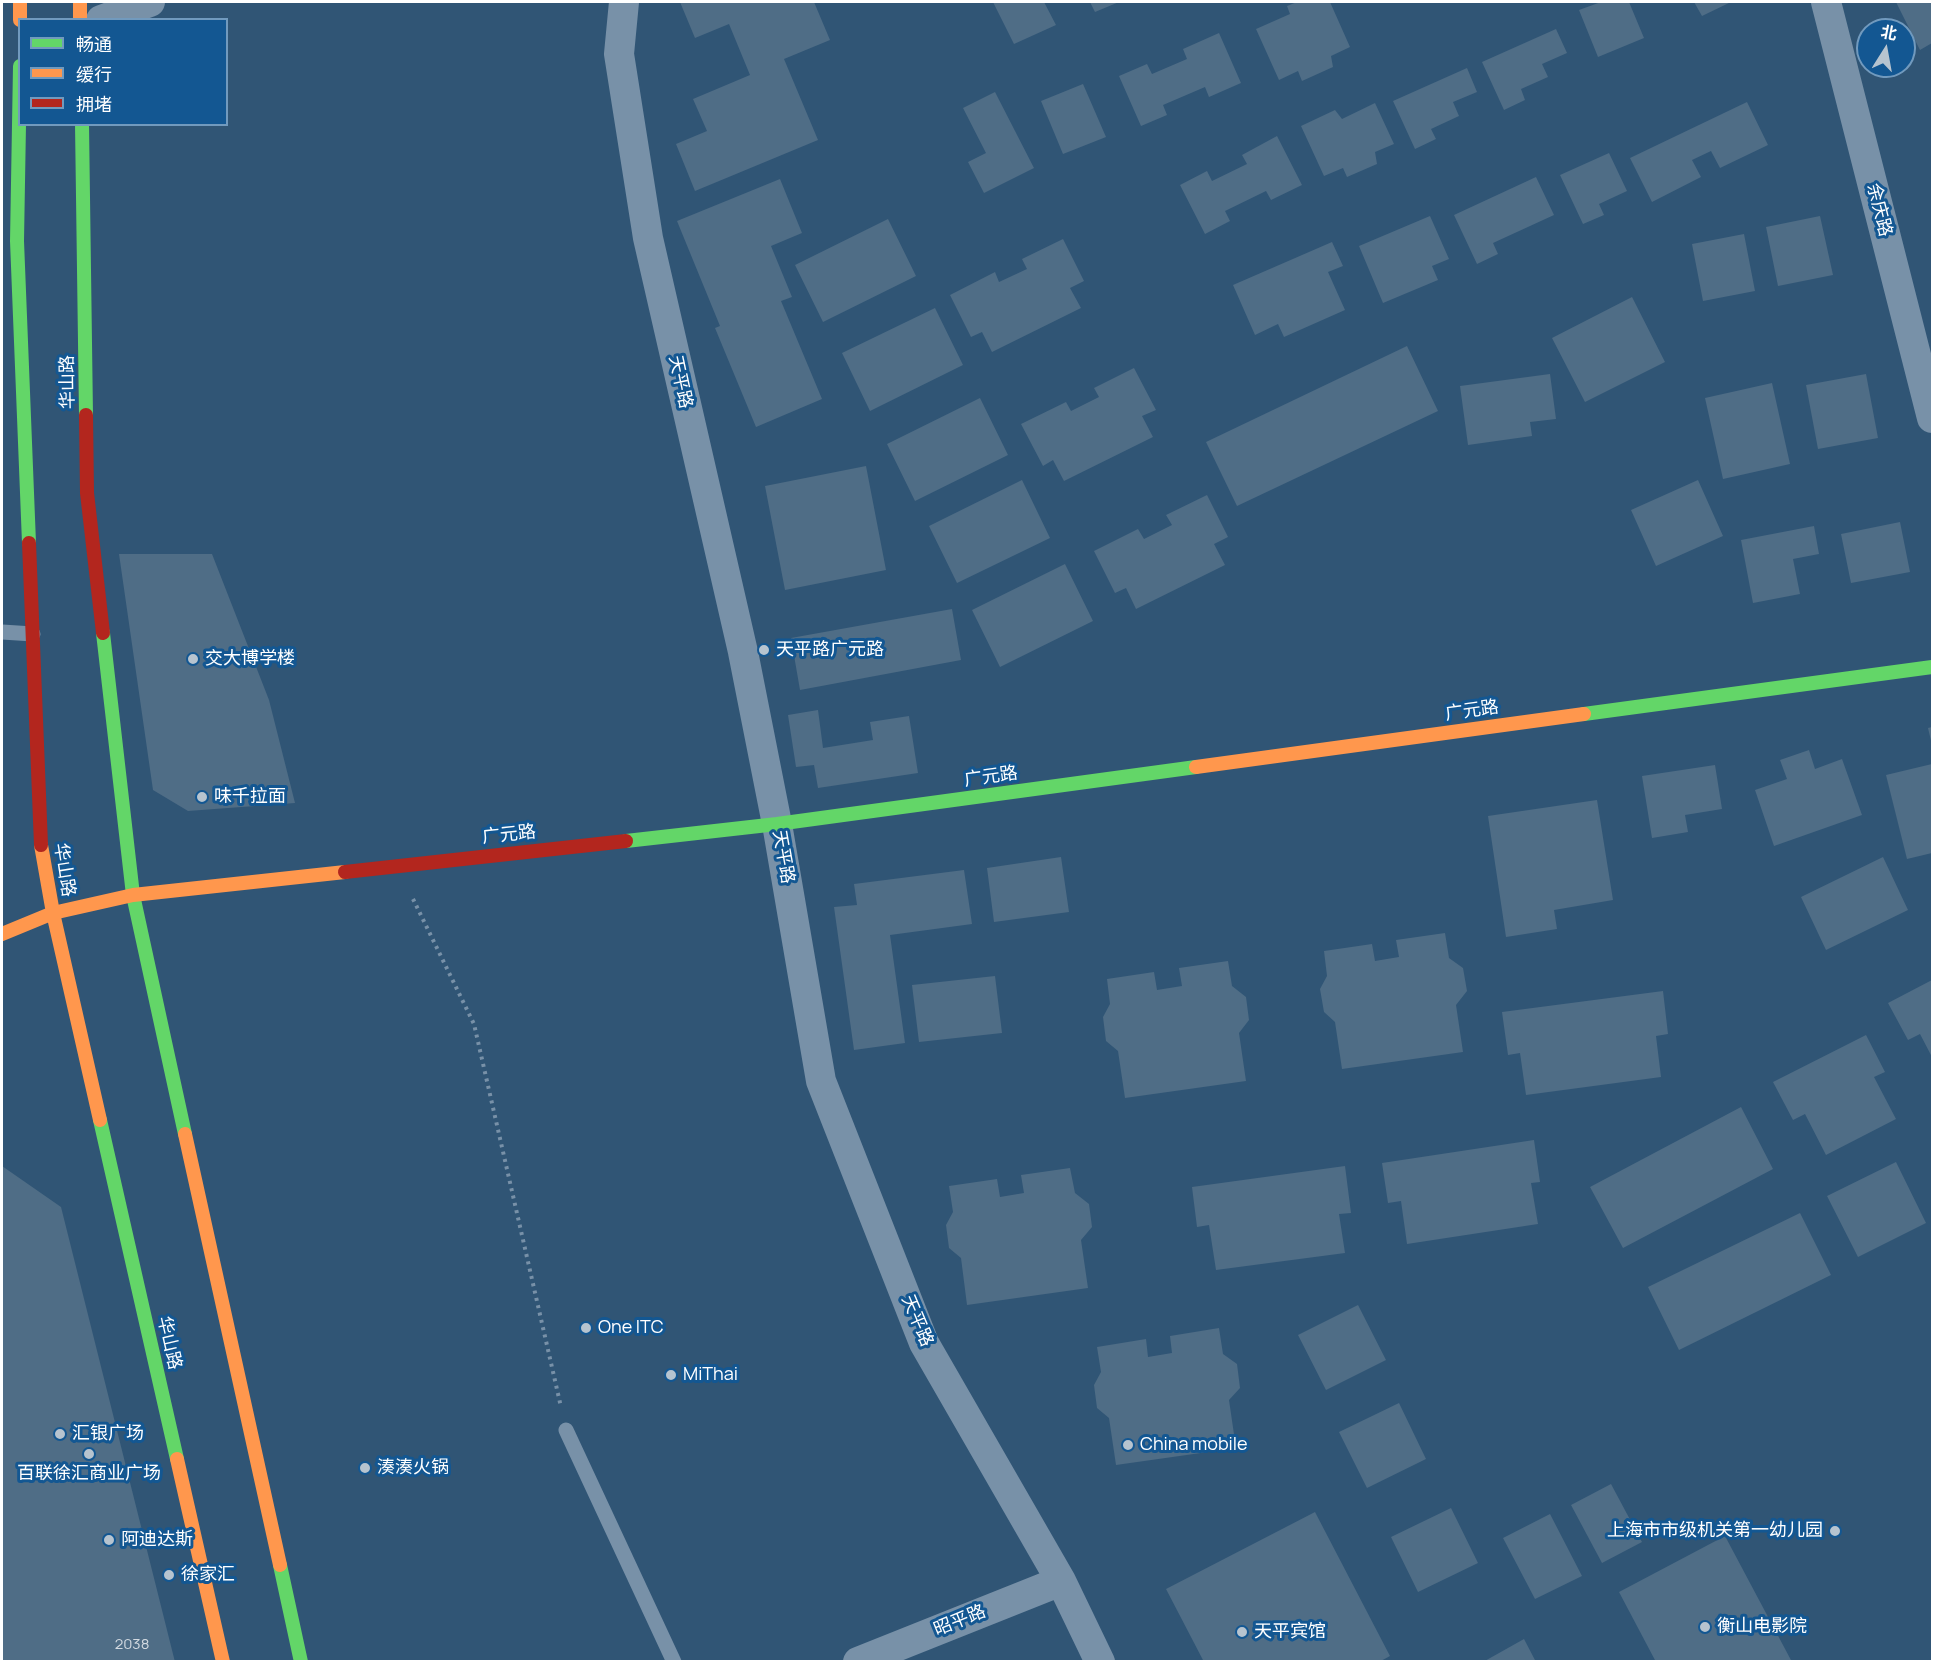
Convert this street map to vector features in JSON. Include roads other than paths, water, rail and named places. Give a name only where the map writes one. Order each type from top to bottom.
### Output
[{"type":"main road","points":[[20,2],[20,18]]},
{"type":"main road","points":[[80,2],[80,18]]},
{"type":"main road","name":"华山路","points":[[19,126],[18,241],[41,848],[53,913],[223,1662]]},
{"type":"main road","name":"华山路","points":[[82,126],[87,493],[134,895],[301,1662]]},
{"type":"main road","name":"广元路","points":[[2,934],[53,913],[134,895],[777,824],[1932,667]]},
{"type":"street","points":[[106,18],[150,2]]},
{"type":"street","name":"天平路","points":[[624,2],[619,54],[648,238],[743,652],[777,824],[821,1081],[924,1343],[1061,1581],[1100,1662]]},
{"type":"street","name":"余庆路","points":[[1826,2],[1932,418]]},
{"type":"street","name":"昭平路","points":[[858,1662],[1061,1581]]},
{"type":"lane","points":[[2,633],[33,634]]},
{"type":"lane","points":[[566,1430],[674,1662]]},
{"type":"place","name":"天平路广元路","points":[[764,650]]},
{"type":"place","name":"交大博学楼","points":[[193,659]]},
{"type":"place","name":"味千拉面","points":[[202,797]]},
{"type":"place","name":"One ITC","points":[[586,1328]]},
{"type":"place","name":"MiThai","points":[[671,1375]]},
{"type":"place","name":"汇银广场","points":[[60,1434]]},
{"type":"place","name":"China mobile","points":[[1128,1445]]},
{"type":"place","name":"百联徐汇商业广场","points":[[89,1454]]},
{"type":"place","name":"湊湊火锅","points":[[365,1468]]},
{"type":"place","name":"上海市市级机关第一幼儿园","points":[[1835,1531]]},
{"type":"place","name":"阿迪达斯","points":[[109,1540]]},
{"type":"place","name":"徐家汇","points":[[169,1575]]},
{"type":"place","name":"衡山电影院","points":[[1705,1627]]},
{"type":"place","name":"天平宾馆","points":[[1242,1632]]}]
